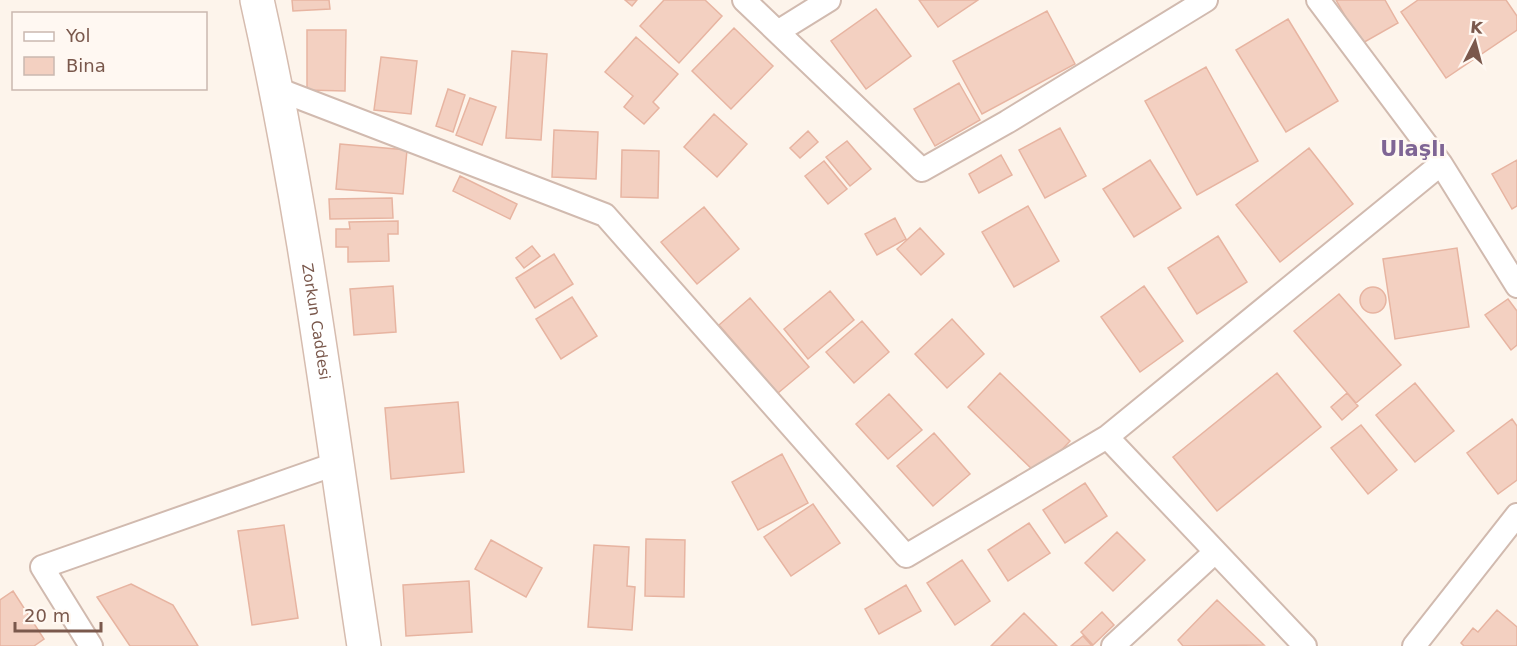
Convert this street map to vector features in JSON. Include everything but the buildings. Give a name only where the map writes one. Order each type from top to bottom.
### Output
[{"type":"street","name":"Zorkun Caddesi","points":[[257,0],[277,89],[338,463],[364,646]]},
{"type":"street","points":[[744,0],[922,170],[1007,122],[1206,0]]},
{"type":"street","points":[[779,31],[829,0]]},
{"type":"street","points":[[1318,0],[1441,164],[1517,285]]},
{"type":"street","points":[[277,89],[605,215],[906,556],[1107,437],[1441,164]]},
{"type":"street","points":[[1107,437],[1305,646]]},
{"type":"street","points":[[91,646],[42,567],[338,463]]},
{"type":"street","points":[[1414,646],[1517,515]]},
{"type":"street","points":[[1113,646],[1215,552]]},
{"type":"district","name":"Ulaşlı","points":[[1413,149]]}]
